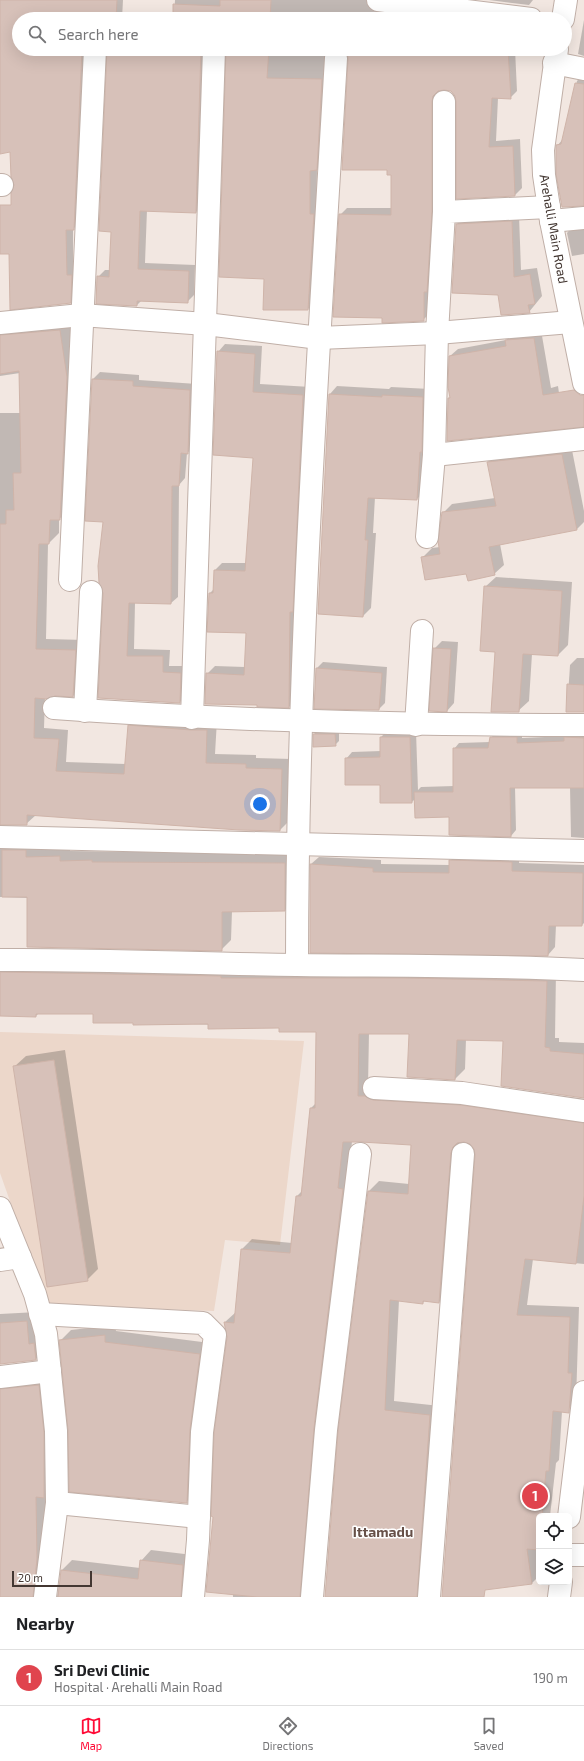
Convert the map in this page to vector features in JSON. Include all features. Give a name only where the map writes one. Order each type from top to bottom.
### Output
[{"type":"street","points":[[378,0],[474,12]]},
{"type":"street","points":[[564,12],[566,0]]},
{"type":"street","points":[[70,580],[81,315],[95,56]]},
{"type":"street","points":[[192,718],[214,56]]},
{"type":"street","points":[[556,56],[584,69]]},
{"type":"street","name":"Arehalli Main Road","points":[[556,56],[543,150],[544,175],[550,214],[575,296],[571,322],[584,383]]},
{"type":"street","points":[[297,965],[300,721],[319,338],[336,58]]},
{"type":"street","points":[[427,537],[434,455],[437,333],[444,212],[444,102]]},
{"type":"street","points":[[444,212],[550,214],[584,218]]},
{"type":"street","points":[[0,323],[81,315],[206,324],[319,338],[437,333],[571,322]]},
{"type":"street","points":[[434,455],[584,439]]},
{"type":"street","points":[[85,710],[91,592]]},
{"type":"street","points":[[416,725],[422,631]]},
{"type":"street","points":[[54,708],[192,718],[416,725],[584,725]]},
{"type":"street","points":[[0,837],[584,851]]},
{"type":"street","points":[[0,960],[584,970]]},
{"type":"street","points":[[374,1088],[462,1094],[584,1111]]},
{"type":"street","points":[[312,1597],[326,1430],[360,1154]]},
{"type":"street","points":[[428,1597],[463,1154]]},
{"type":"street","points":[[0,1208],[10,1258],[35,1294],[46,1334],[56,1431],[57,1503],[46,1597]]},
{"type":"street","points":[[40,1314],[203,1323],[215,1336],[202,1432],[199,1517],[193,1597]]},
{"type":"street","points":[[0,1377],[50,1371]]},
{"type":"street","points":[[570,1513],[584,1392]]},
{"type":"street","points":[[57,1503],[199,1517]]},
{"type":"street","points":[[572,1555],[584,1555]]},
{"type":"street","points":[[559,1597],[561,1585]]},
{"type":"shaded area","points":[[0,1032],[304,1041],[280,1245],[225,1240],[214,1311],[47,1305],[0,1173]]},
{"type":"building","points":[[0,0],[117,0],[116,12],[12,12],[12,56],[82,56],[74,230],[66,230],[67,275],[72,275],[71,303],[10,310],[9,254],[0,254],[0,205],[11,205],[11,193],[14,185],[11,177],[10,152],[0,154]]},
{"type":"building","points":[[220,0],[271,0],[270,12],[173,12],[173,4],[220,6]]},
{"type":"building","points":[[107,56],[201,56],[196,213],[140,211],[138,269],[189,271],[188,303],[137,301],[137,306],[96,304],[97,276],[109,277],[111,232],[99,231]]},
{"type":"building","points":[[226,56],[269,56],[267,78],[322,79],[317,170],[310,171],[310,214],[314,214],[308,310],[263,310],[264,279],[219,277]]},
{"type":"building","points":[[348,56],[508,56],[511,99],[492,98],[489,147],[513,146],[515,196],[456,199],[455,96],[451,91],[444,90],[438,91],[433,96],[432,212],[427,292],[424,292],[424,321],[382,323],[382,318],[333,317],[339,214],[391,215],[391,175],[387,175],[387,170],[342,170]]},
{"type":"building","points":[[575,83],[584,84],[584,206],[562,207],[556,174],[556,145],[561,144]]},
{"type":"building","points":[[512,221],[514,277],[530,274],[535,304],[528,305],[530,313],[501,315],[498,295],[452,293],[456,224]]},
{"type":"building","points":[[60,330],[67,377],[60,520],[50,520],[49,544],[39,544],[36,649],[76,650],[73,697],[55,696],[46,699],[35,698],[34,738],[59,739],[56,771],[124,774],[128,725],[207,730],[206,763],[246,764],[246,768],[282,769],[280,831],[239,830],[27,815],[27,825],[0,825],[0,524],[6,524],[6,510],[14,510],[13,473],[21,473],[19,371],[0,374],[0,335]]},
{"type":"building","points":[[534,338],[543,395],[574,390],[580,395],[584,395],[584,427],[447,441],[448,398],[450,398],[448,387],[449,356],[506,346],[505,340]]},
{"type":"building","points":[[217,351],[255,354],[253,392],[303,395],[293,612],[290,612],[289,708],[257,707],[257,705],[205,704],[206,673],[244,675],[246,633],[207,632],[209,593],[213,593],[214,570],[245,571],[253,458],[213,455]]},
{"type":"building","points":[[92,379],[133,381],[133,386],[190,390],[188,454],[181,453],[179,486],[172,486],[171,604],[129,603],[127,656],[163,656],[163,672],[181,673],[180,703],[98,698],[103,593],[99,583],[98,566],[103,522],[85,521]]},
{"type":"building","points":[[329,394],[382,397],[382,395],[423,397],[422,452],[420,452],[417,500],[368,498],[365,540],[368,540],[363,617],[318,614]]},
{"type":"building","points":[[562,454],[577,530],[489,547],[495,575],[468,581],[466,574],[425,580],[421,557],[440,554],[438,541],[442,512],[496,506],[487,462]]},
{"type":"building","points":[[484,586],[562,591],[558,656],[523,654],[519,712],[491,712],[495,652],[480,651]]},
{"type":"building","points":[[433,648],[451,649],[447,712],[429,711]]},
{"type":"building","points":[[316,668],[382,673],[379,710],[314,709]]},
{"type":"building","points":[[567,684],[584,685],[584,712],[566,712]]},
{"type":"building","points":[[313,734],[335,734],[336,746],[313,747]]},
{"type":"building","points":[[380,737],[410,737],[412,803],[380,803],[380,785],[345,785],[345,758],[380,757]]},
{"type":"building","points":[[490,737],[517,737],[517,743],[564,741],[564,737],[584,738],[584,788],[510,788],[511,837],[449,835],[449,817],[415,818],[414,792],[453,792],[453,748],[488,748]]},
{"type":"building","points":[[2,850],[26,850],[26,857],[60,856],[60,861],[92,860],[92,862],[285,863],[285,911],[222,912],[222,951],[27,947],[27,897],[2,897]]},
{"type":"building","points":[[449,860],[512,862],[512,871],[583,873],[582,926],[549,926],[548,956],[310,953],[310,864],[373,868],[373,872],[449,873]]},
{"type":"building","points":[[0,972],[221,976],[221,978],[404,978],[547,981],[545,1047],[550,1048],[550,1051],[584,1054],[584,1098],[501,1086],[503,1041],[457,1040],[455,1080],[407,1077],[409,1034],[359,1034],[358,1096],[365,1096],[373,1100],[461,1105],[584,1123],[584,1196],[576,1264],[525,1259],[517,1315],[570,1317],[568,1373],[572,1373],[569,1413],[553,1411],[549,1471],[546,1471],[542,1513],[536,1513],[536,1550],[527,1549],[532,1584],[485,1590],[484,1597],[442,1597],[475,1155],[474,1149],[470,1144],[464,1142],[457,1143],[453,1147],[451,1153],[439,1303],[423,1301],[423,1304],[390,1300],[385,1410],[430,1415],[417,1597],[325,1597],[338,1431],[368,1191],[408,1194],[411,1145],[361,1142],[343,1142],[338,1188],[343,1189],[314,1428],[300,1597],[257,1597],[206,1592],[213,1517],[211,1516],[214,1433],[227,1337],[224,1322],[234,1323],[241,1249],[290,1253],[296,1196],[301,1196],[310,1108],[315,1108],[316,1032],[279,1032],[279,1028],[208,1029],[208,1024],[133,1025],[133,1023],[93,1023],[93,1014],[36,1014],[36,1017],[0,1016]]},
{"type":"building","points":[[54,1060],[88,1281],[47,1287],[13,1066]]},
{"type":"building","points":[[27,1321],[29,1344],[34,1343],[36,1360],[0,1364],[0,1323]]},
{"type":"building","points":[[105,1335],[105,1342],[200,1354],[190,1430],[187,1503],[69,1492],[68,1430],[59,1340]]},
{"type":"building","points":[[39,1385],[44,1432],[44,1498],[36,1497],[37,1559],[33,1597],[0,1597],[0,1389]]},
{"type":"building","points":[[140,1560],[183,1565],[181,1597],[58,1597],[61,1570],[138,1579]]},
{"type":"place","name":"Sri Devi Clinic","points":[[535,1496]]},
{"type":"district","name":"Ittamadu","points":[[383,1532]]}]
